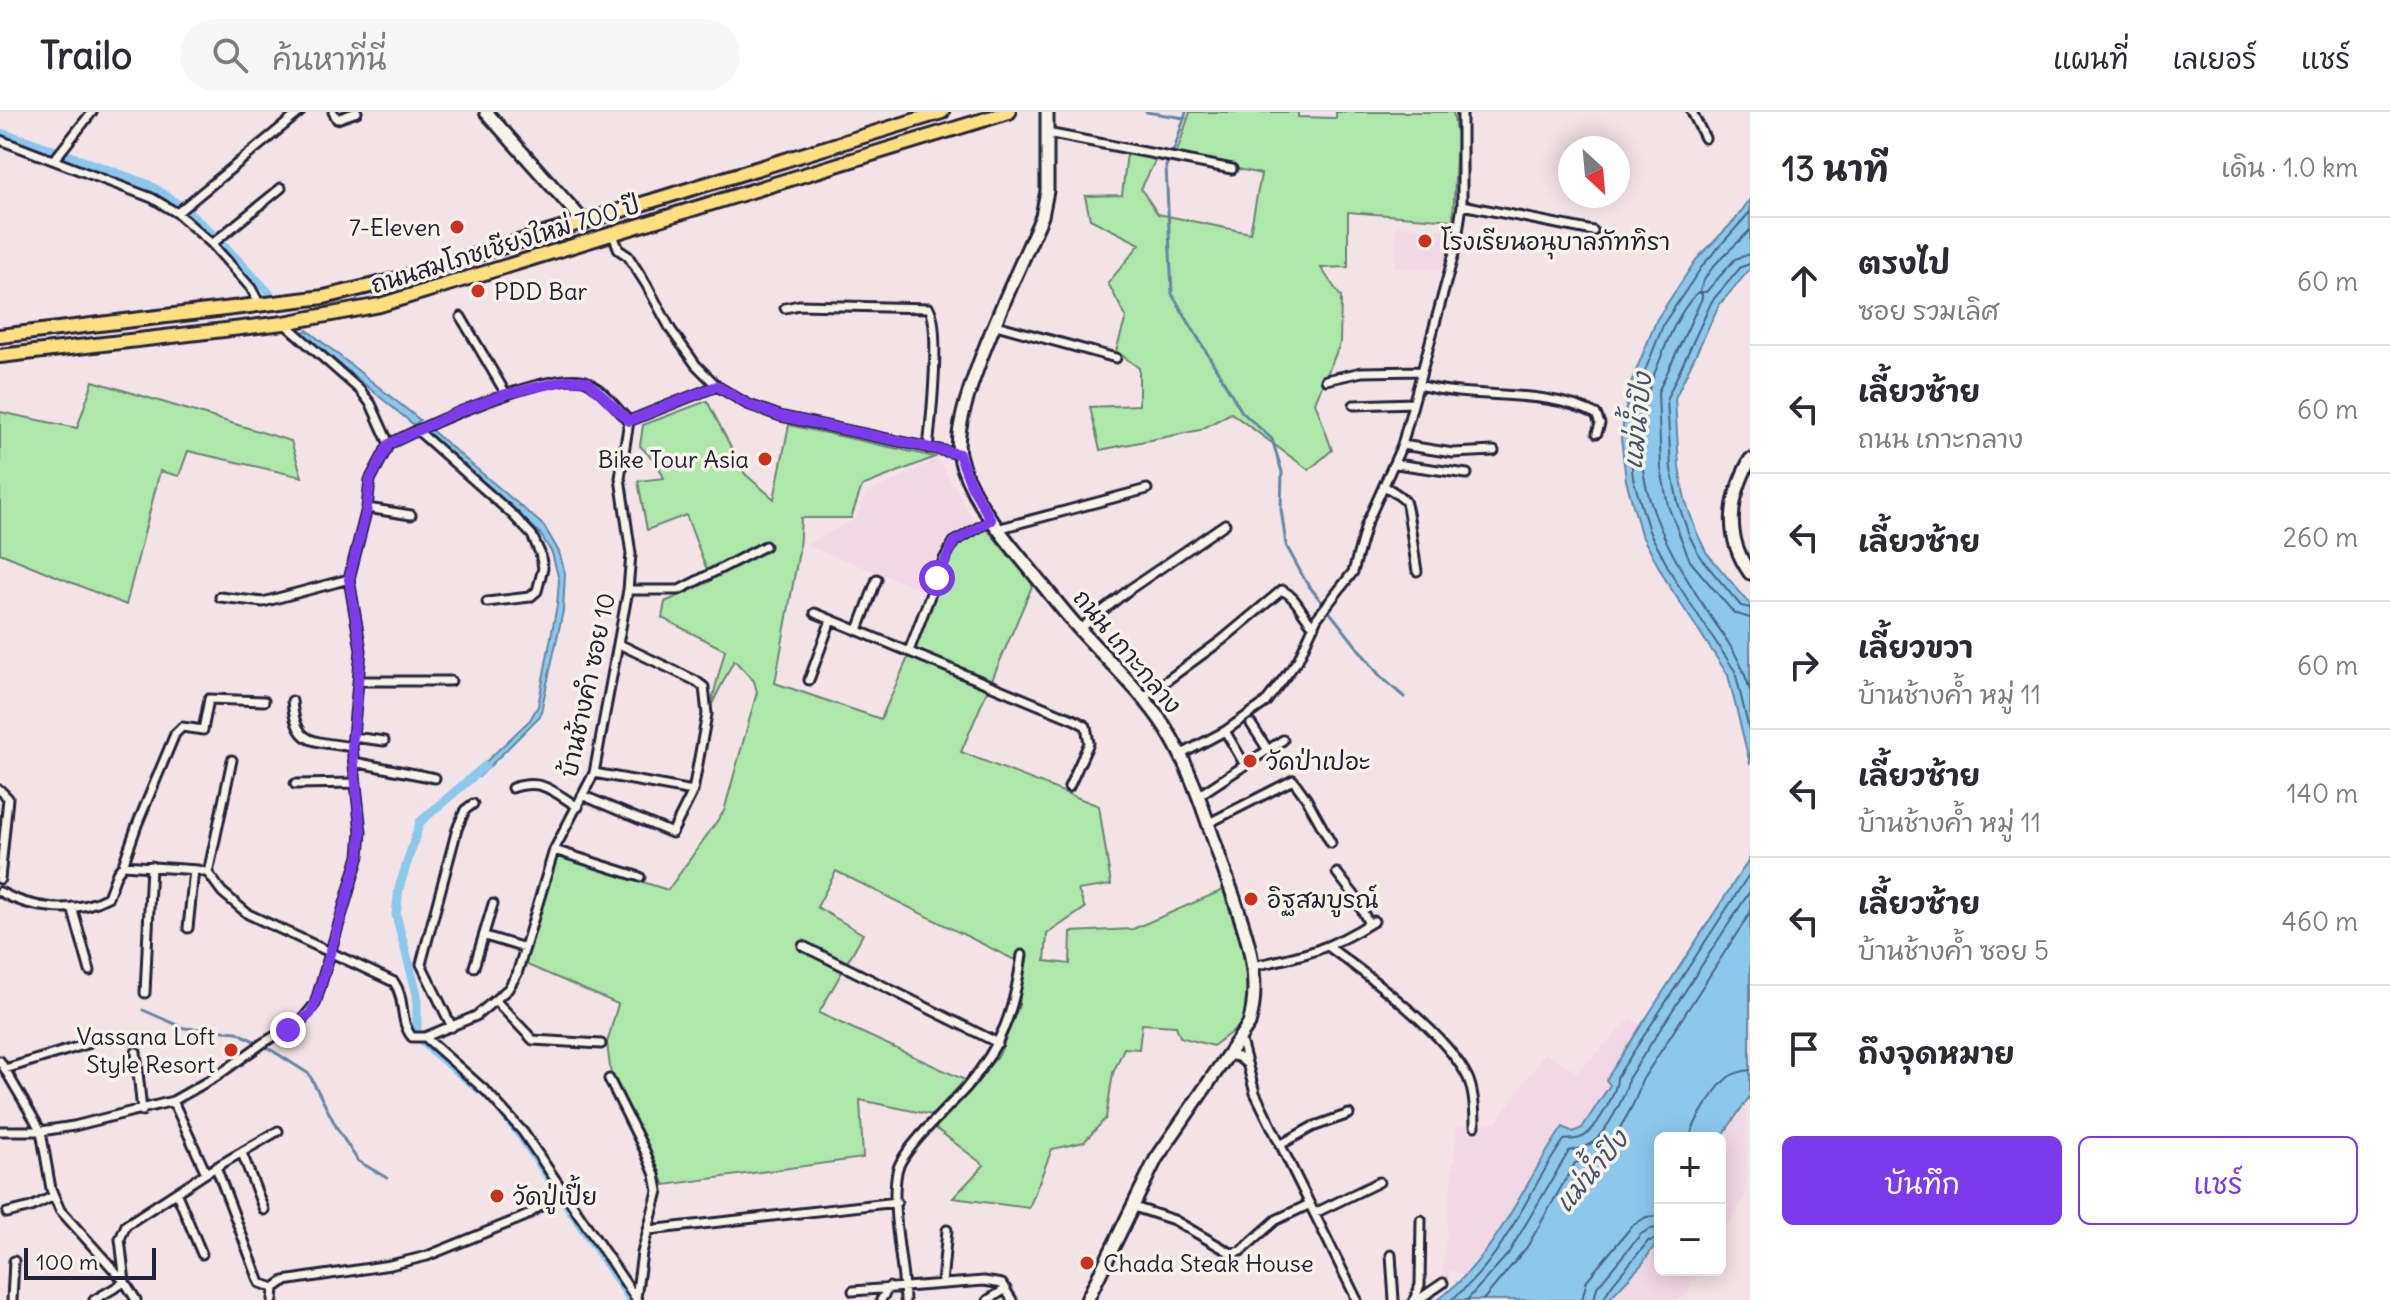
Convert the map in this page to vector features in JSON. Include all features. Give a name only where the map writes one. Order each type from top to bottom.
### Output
[{"type":"main road","name":"ถนนสมโภชเชียงใหม่ 700 ปี","points":[[0,336],[324,297],[387,282],[585,223],[942,112]]},
{"type":"main road","name":"ถนนสมโภชเชียงใหม่ 700 ปี","points":[[0,356],[284,323],[380,305],[1009,112]]},
{"type":"street","points":[[54,160],[92,112]]},
{"type":"street","points":[[177,213],[300,112]]},
{"type":"street","points":[[333,112],[337,119],[357,112]]},
{"type":"street","points":[[486,112],[585,223]]},
{"type":"street","name":"ถนน เกาะกลาง","points":[[1047,112],[1047,191],[1042,216],[964,408],[958,428],[959,454],[971,485],[994,524],[1166,728],[1197,796],[1241,918],[1253,966],[1253,1010],[1249,1024],[1156,1159],[1087,1300]]},
{"type":"street","points":[[1180,755],[1225,731],[1265,703],[1298,660],[1325,607],[1353,572],[1366,525],[1396,464],[1456,246],[1462,205],[1462,112]]},
{"type":"street","points":[[1692,112],[1705,138]]},
{"type":"street","points":[[1047,133],[1232,169]]},
{"type":"street","points":[[0,140],[152,198],[177,213],[212,244],[251,288],[260,305]]},
{"type":"street","points":[[212,244],[281,188]]},
{"type":"street","points":[[1462,205],[1593,231]]},
{"type":"street","points":[[613,235],[619,250],[628,256],[671,330],[696,365],[717,386],[767,412],[959,454]]},
{"type":"street","points":[[785,308],[799,305],[929,308],[933,314],[933,393],[928,448]]},
{"type":"street","points":[[461,317],[506,394]]},
{"type":"street","points":[[284,323],[360,390],[371,404],[389,444]]},
{"type":"street","points":[[996,325],[1116,358]]},
{"type":"street","points":[[1326,380],[1362,372],[1422,371]]},
{"type":"street","points":[[0,1131],[41,1131],[142,1111],[173,1101],[217,1076],[310,1014],[320,991],[359,856],[361,832],[352,747],[361,650],[349,579],[367,508],[370,480],[389,444],[506,394],[567,380],[587,381],[629,421],[717,386]]},
{"type":"street","points":[[1419,385],[1525,397],[1588,410],[1599,419],[1597,433]]},
{"type":"street","points":[[1354,405],[1413,403]]},
{"type":"street","name":"บ้านช้างคำ ซอย 10","points":[[422,1038],[476,1016],[496,1001],[517,974],[554,850],[594,773],[628,590],[631,554],[620,478],[629,421]]},
{"type":"street","points":[[417,430],[512,514],[532,535],[540,553],[543,568],[537,591],[530,597],[487,602]]},
{"type":"street","points":[[1402,445],[1453,453],[1494,451]]},
{"type":"street","points":[[1750,460],[1735,495],[1731,527],[1735,546],[1750,573]]},
{"type":"street","points":[[1396,464],[1467,474]]},
{"type":"street","points":[[1384,486],[1406,501],[1409,508],[1408,525],[1417,571]]},
{"type":"street","points":[[909,651],[944,559],[954,542],[994,524],[1147,489]]},
{"type":"street","points":[[367,508],[411,515]]},
{"type":"street","points":[[1080,629],[1130,589],[1225,524]]},
{"type":"street","points":[[628,590],[679,590],[765,546]]},
{"type":"street","points":[[220,597],[263,602],[349,579]]},
{"type":"street","points":[[858,630],[877,579]]},
{"type":"street","points":[[1143,698],[1222,640],[1282,590],[1296,599],[1305,618],[1314,626]]},
{"type":"street","points":[[815,613],[1086,726],[1089,743],[1069,787]]},
{"type":"street","points":[[809,680],[831,620]]},
{"type":"street","points":[[584,796],[672,833],[693,791],[707,714],[704,687],[619,644]]},
{"type":"street","points":[[359,681],[451,681]]},
{"type":"street","points":[[0,892],[11,899],[48,907],[88,906],[108,897],[175,734],[182,727],[203,730],[209,699],[264,701]]},
{"type":"street","points":[[292,701],[294,723],[300,733],[313,740],[352,747]]},
{"type":"street","points":[[1251,724],[1268,750]]},
{"type":"street","points":[[1225,731],[1245,765]]},
{"type":"street","points":[[353,737],[384,741]]},
{"type":"street","points":[[1197,796],[1283,740]]},
{"type":"street","points":[[208,873],[232,760]]},
{"type":"street","points":[[354,762],[435,778]]},
{"type":"street","points":[[594,773],[693,791]]},
{"type":"street","points":[[1207,824],[1293,780],[1331,843]]},
{"type":"street","points":[[295,784],[356,783]]},
{"type":"street","points":[[512,788],[530,783],[541,784],[578,807]]},
{"type":"street","points":[[0,790],[8,798],[0,879]]},
{"type":"street","points":[[452,1027],[421,964],[457,829],[465,810],[473,804]]},
{"type":"street","points":[[554,850],[640,877]]},
{"type":"street","points":[[123,865],[208,873],[222,892],[248,914],[394,982],[402,1000],[408,1034],[422,1038],[487,1092],[523,1132],[559,1193],[636,1299]]},
{"type":"street","points":[[145,993],[151,866]]},
{"type":"street","points":[[188,928],[194,870]]},
{"type":"street","points":[[1253,966],[1311,954],[1371,922],[1337,873]]},
{"type":"street","points":[[474,967],[493,904]]},
{"type":"street","points":[[72,907],[90,971]]},
{"type":"street","points":[[485,936],[525,948]]},
{"type":"street","points":[[803,946],[998,1043]]},
{"type":"street","points":[[1329,947],[1419,1019],[1454,1057],[1468,1079],[1475,1106],[1475,1126]]},
{"type":"street","points":[[905,1300],[897,1170],[904,1156],[967,1086],[998,1043],[1013,1007],[1022,955]]},
{"type":"street","points":[[496,1001],[533,1040],[601,1044]]},
{"type":"street","points":[[1240,1037],[1255,1093],[1357,1300]]},
{"type":"street","points":[[5,1069],[87,1044]]},
{"type":"street","points":[[136,1052],[142,1111]]},
{"type":"street","points":[[1227,1055],[1238,1057],[1247,1064]]},
{"type":"street","points":[[0,1061],[41,1131],[54,1196],[60,1210],[125,1282],[136,1300]]},
{"type":"street","points":[[609,1079],[655,1175],[658,1191],[642,1253],[636,1299]]},
{"type":"street","points":[[173,1101],[206,1173]]},
{"type":"street","points":[[1280,1145],[1312,1127],[1349,1114]]},
{"type":"street","points":[[125,1282],[120,1239],[126,1225],[278,1131]]},
{"type":"street","points":[[242,1153],[264,1210]]},
{"type":"street","points":[[216,1167],[260,1283],[274,1288]]},
{"type":"street","points":[[1315,1213],[1379,1182]]},
{"type":"street","points":[[274,1288],[284,1281],[390,1265],[427,1256],[526,1216],[559,1193]]},
{"type":"street","points":[[177,1194],[202,1254]]},
{"type":"street","points":[[7,1213],[31,1207],[54,1196]]},
{"type":"street","points":[[649,1230],[897,1202]]},
{"type":"street","points":[[1131,1206],[1174,1220],[1231,1253],[1241,1251],[1276,1220],[1310,1204]]},
{"type":"street","points":[[1416,1300],[1420,1285],[1421,1220]]},
{"type":"street","points":[[942,1283],[947,1230]]},
{"type":"street","points":[[1391,1255],[1394,1300]]},
{"type":"street","points":[[12,1300],[14,1261]]},
{"type":"street","points":[[94,1300],[125,1282]]},
{"type":"street","points":[[853,1291],[904,1285],[997,1282],[1006,1289],[1012,1300]]},
{"type":"street","points":[[1416,1300],[1443,1283]]},
{"type":"street","points":[[881,1300],[889,1287]]},
{"type":"street","points":[[273,1300],[274,1288]]},
{"type":"street","points":[[988,1300],[1006,1289]]},
{"type":"shaded area","name":"โรงเรียนอนุบาลภัททิรา","points":[[1396,226],[1455,230],[1446,270],[1395,267]]},
{"type":"shaded area","points":[[938,459],[974,521],[944,541],[923,590],[805,545],[856,518],[867,493]]},
{"type":"shaded area","points":[[1632,1018],[1715,1087],[1747,1108],[1746,1194],[1726,1227],[1726,1132],[1654,1132],[1654,1276],[1696,1276],[1682,1300],[1493,1300],[1455,1271],[1449,1271],[1447,1281],[1442,1278],[1457,1126],[1497,1121],[1545,1053],[1577,1072]]},
{"type":"green space","points":[[1190,112],[1298,112],[1298,117],[1336,118],[1336,112],[1453,112],[1457,136],[1453,220],[1348,212],[1348,267],[1321,268],[1341,297],[1340,344],[1315,402],[1332,450],[1309,470],[1231,413],[1200,430],[1100,450],[1090,407],[1139,405],[1139,368],[1116,351],[1126,317],[1108,283],[1140,244],[1090,219],[1085,196],[1122,195],[1127,153],[1156,159],[1141,189],[1158,214],[1250,233],[1261,174],[1176,155]]},
{"type":"green space","points":[[93,381],[291,441],[302,477],[188,451],[179,476],[160,471],[126,605],[0,553],[0,412],[77,428]]},
{"type":"green space","points":[[707,401],[745,474],[774,499],[789,425],[935,457],[862,486],[851,518],[801,518],[799,551],[775,683],[881,719],[957,546],[986,528],[1033,584],[961,752],[1099,806],[1111,885],[1078,890],[1085,908],[1047,934],[1045,961],[1070,964],[1071,932],[1133,929],[1223,890],[1242,947],[1249,991],[1245,1022],[1213,1046],[1180,1037],[1176,1026],[1142,1024],[1139,1049],[1124,1048],[1113,1073],[1106,1118],[1084,1142],[1052,1149],[1029,1208],[953,1198],[984,1165],[934,1127],[999,1055],[1019,1005],[1023,964],[836,871],[817,907],[863,934],[819,1013],[965,1080],[932,1115],[860,1100],[863,1158],[665,1185],[611,1075],[607,1043],[618,1004],[525,964],[557,855],[668,890],[724,811],[757,692],[754,681],[734,660],[710,708],[725,650],[662,618],[665,602],[711,581],[686,515],[647,530],[638,481],[664,478],[657,463],[640,446],[643,425]]},
{"type":"water","name":"แม่น้ำปิง","points":[[1750,199],[1750,269],[1719,305],[1675,398],[1679,467],[1685,500],[1697,533],[1706,552],[1750,604],[1750,764],[1728,675],[1668,584],[1641,534],[1626,480],[1621,438],[1629,388],[1657,319],[1696,260],[1735,220]]},
{"type":"water","points":[[307,330],[420,420],[414,425],[302,333]]},
{"type":"water","points":[[430,429],[544,526],[559,552],[565,573],[563,611],[540,716],[479,777],[475,772],[530,720],[538,706],[559,580],[552,553],[539,532],[423,432]]},
{"type":"water","name":"แม่น้ำปิง","points":[[1750,858],[1750,1096],[1725,1132],[1654,1132],[1654,1246],[1642,1264],[1608,1300],[1438,1300],[1459,1282],[1493,1241],[1563,1127],[1573,1132],[1582,1128],[1610,1085],[1606,1080]]},
{"type":"waterway","points":[[1146,112],[1185,118]]},
{"type":"waterway","points":[[1186,112],[1166,166],[1172,294],[1242,412],[1272,439],[1282,472],[1281,509],[1286,545],[1306,582],[1380,676],[1404,697]]},
{"type":"waterway","points":[[0,133],[147,184],[197,220],[270,294]]},
{"type":"waterway","points":[[480,1090],[429,1048],[417,1033],[417,994],[396,915],[399,888],[420,822],[485,766]]},
{"type":"waterway","points":[[143,1010],[184,1028],[237,1032],[309,1074],[358,1161],[387,1178]]},
{"type":"waterway","points":[[504,1115],[631,1300]]},
{"type":"place","name":"7-Eleven","points":[[457,227]]},
{"type":"place","name":"โรงเรียนอนุบาลภัททิรา","points":[[1425,241]]},
{"type":"place","name":"PDD Bar","points":[[478,291]]},
{"type":"place","name":"Bike Tour Asia","points":[[765,459]]},
{"type":"place","name":"วัดป่าเปอะ","points":[[1250,761]]},
{"type":"place","name":"อิฐสมบูรณ์","points":[[1251,899]]},
{"type":"place","name":"Vassana Loft Style Resort","points":[[231,1050]]},
{"type":"place","name":"วัดปู่เปี้ย","points":[[497,1196]]},
{"type":"place","name":"Chada Steak House","points":[[1087,1263]]},
{"type":"route","points":[[288,1030],[310,1014],[315,1004],[359,856],[361,832],[352,747],[361,650],[349,579],[367,508],[370,480],[389,444],[453,414],[506,394],[567,380],[587,381],[629,421],[717,386],[747,404],[780,416],[959,454],[971,485],[991,520],[954,542],[937,578]]}]
